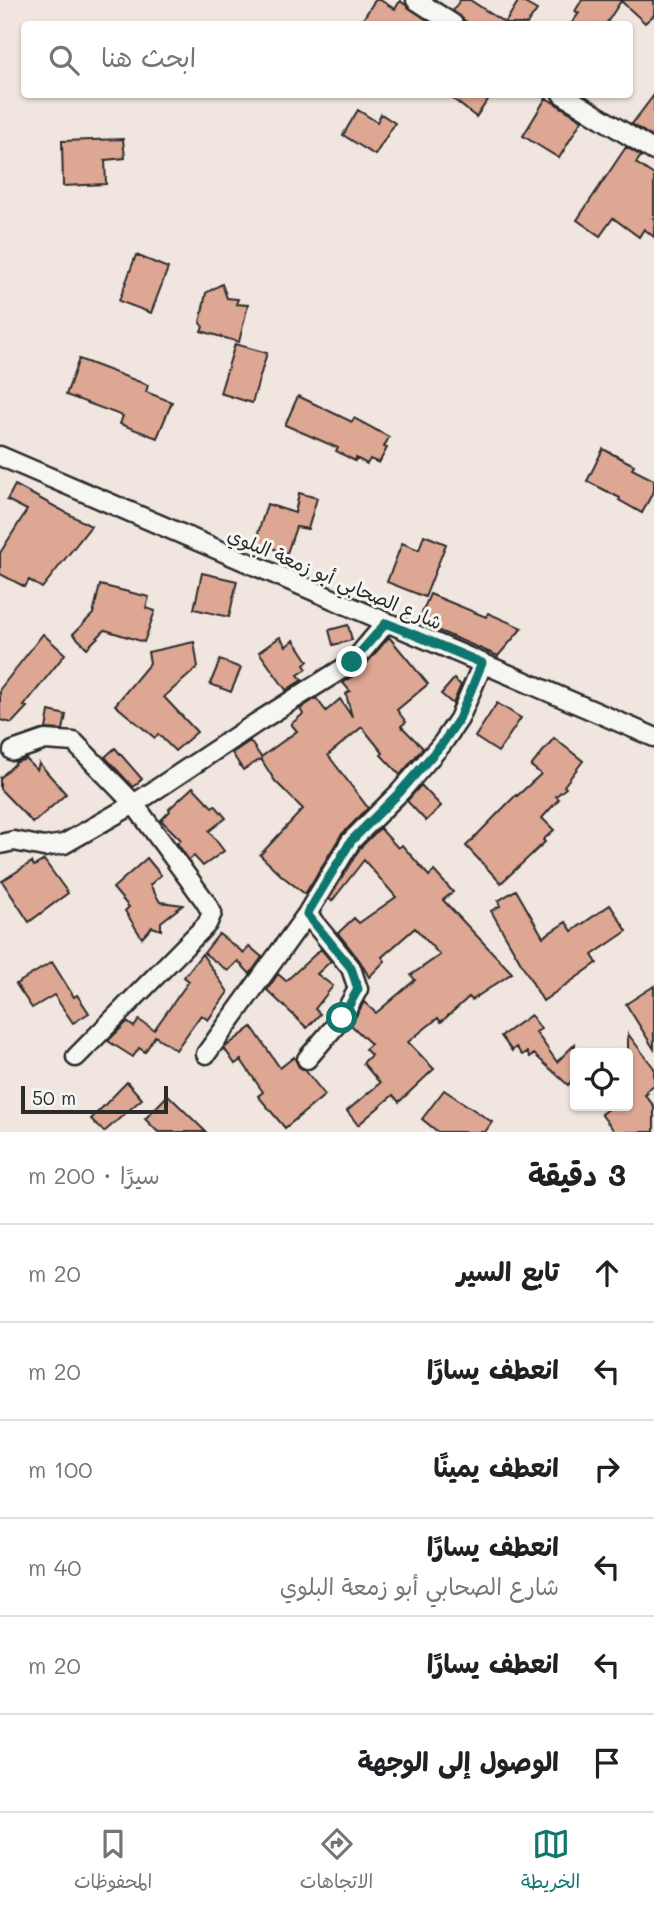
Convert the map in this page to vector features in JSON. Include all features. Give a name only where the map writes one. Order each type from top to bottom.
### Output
[{"type":"street","points":[[416,0],[448,21]]},
{"type":"street","points":[[568,98],[654,151]]},
{"type":"street","name":"شارع الصحابي أبو زمعة البلوي","points":[[0,456],[654,737]]},
{"type":"street","points":[[0,844],[14,841],[44,847],[64,844],[134,804],[352,662],[386,623]]},
{"type":"street","points":[[206,1054],[307,914],[351,841],[400,792],[442,744],[459,719],[482,663]]},
{"type":"street","points":[[13,751],[45,740],[74,742],[134,804],[212,913],[207,924],[76,1057]]},
{"type":"street","points":[[307,914],[351,968],[358,989],[342,1018],[307,1059]]},
{"type":"building","points":[[375,0],[380,0],[395,9],[400,1],[429,21],[362,21]]},
{"type":"building","points":[[460,0],[470,0],[502,21],[465,21],[453,11]]},
{"type":"building","points":[[519,0],[537,10],[529,21],[506,21]]},
{"type":"building","points":[[582,0],[654,0],[654,15],[645,23],[621,1],[608,21],[573,21],[579,13],[575,11]]},
{"type":"building","points":[[654,95],[654,138],[632,124]]},
{"type":"building","points":[[452,98],[489,98],[476,117]]},
{"type":"building","points":[[546,98],[582,120],[559,158],[523,136]]},
{"type":"building","points":[[358,110],[377,122],[381,114],[395,123],[375,155],[343,135]]},
{"type":"building","points":[[123,139],[125,158],[105,160],[106,184],[63,186],[62,141]]},
{"type":"building","points":[[626,147],[641,156],[636,163],[654,175],[654,237],[644,229],[639,237],[613,218],[600,236],[577,220]]},
{"type":"building","points":[[136,255],[168,268],[151,313],[119,301]]},
{"type":"building","points":[[222,284],[227,298],[238,299],[236,304],[248,305],[239,342],[201,331],[206,293]]},
{"type":"building","points":[[235,344],[267,353],[252,403],[220,393]]},
{"type":"building","points":[[79,359],[148,385],[146,392],[172,402],[157,438],[120,424],[123,416],[66,395]]},
{"type":"building","points":[[298,396],[352,422],[354,418],[389,437],[379,463],[370,459],[367,464],[356,458],[355,461],[336,451],[338,448],[285,425]]},
{"type":"building","points":[[603,449],[634,465],[632,469],[654,480],[654,490],[642,513],[587,481]]},
{"type":"building","points":[[15,485],[91,526],[42,588],[29,580],[25,587],[0,574],[0,553],[27,510],[7,500]]},
{"type":"building","points":[[299,493],[317,498],[308,529],[296,527],[287,553],[255,543],[267,504],[295,513]]},
{"type":"building","points":[[424,535],[446,544],[425,597],[387,582],[402,543],[419,550]]},
{"type":"building","points":[[202,573],[237,581],[229,617],[194,609]]},
{"type":"building","points":[[100,585],[149,597],[146,608],[155,611],[144,642],[105,630],[87,648],[73,634],[93,614]]},
{"type":"building","points":[[430,594],[486,617],[488,613],[522,628],[498,656],[418,622]]},
{"type":"building","points":[[348,625],[352,640],[333,645],[329,630]]},
{"type":"building","points":[[43,634],[65,654],[24,706],[27,707],[12,723],[0,720],[0,689]]},
{"type":"building","points":[[280,637],[286,646],[294,640],[308,661],[304,665],[307,669],[298,675],[302,680],[286,690],[259,652]]},
{"type":"building","points":[[389,637],[428,684],[397,710],[406,722],[401,726],[423,748],[400,775],[381,755],[383,753],[362,727],[328,755],[368,808],[341,835],[305,894],[260,855],[303,809],[275,781],[261,759],[243,770],[232,753],[250,741],[261,757],[297,731],[291,724],[303,714],[300,709],[316,698],[326,711],[340,699],[352,717],[346,694],[350,691],[343,683],[361,670]]},
{"type":"building","points":[[194,642],[198,667],[164,697],[197,732],[175,751],[158,734],[155,738],[115,705],[150,663],[148,652]]},
{"type":"building","points":[[220,660],[241,668],[231,692],[210,684]]},
{"type":"building","points":[[454,679],[461,685],[453,704],[441,694]]},
{"type":"building","points":[[497,703],[521,718],[498,752],[475,737]]},
{"type":"building","points":[[49,711],[66,715],[63,730],[46,729]]},
{"type":"building","points":[[554,738],[583,761],[564,786],[566,788],[556,796],[559,799],[542,818],[554,830],[543,840],[545,842],[501,883],[466,846],[516,795],[541,774],[531,766]]},
{"type":"building","points":[[115,748],[142,779],[133,787],[105,757]]},
{"type":"building","points":[[26,759],[37,770],[39,763],[66,794],[33,823],[0,789],[0,778],[17,762]]},
{"type":"building","points":[[421,785],[441,806],[426,821],[407,801]]},
{"type":"building","points":[[193,787],[226,818],[209,831],[224,851],[203,866],[194,856],[189,860],[177,843],[181,840],[161,820]]},
{"type":"building","points":[[380,828],[398,848],[402,845],[429,876],[434,871],[453,892],[443,900],[512,973],[472,1000],[469,997],[441,1022],[438,1018],[408,1042],[434,1069],[399,1102],[393,1095],[358,1125],[347,1111],[380,1083],[363,1063],[371,1055],[365,1049],[371,1044],[351,1025],[364,1002],[376,1013],[415,980],[411,975],[440,955],[415,928],[382,957],[385,961],[369,977],[338,933],[354,918],[359,923],[396,897],[364,860],[332,901],[329,899],[360,848]]},
{"type":"building","points":[[147,858],[161,875],[150,885],[160,902],[183,905],[161,922],[161,930],[152,927],[142,938],[125,911],[129,907],[113,888]]},
{"type":"building","points":[[44,860],[68,893],[29,922],[2,881],[32,862],[34,866]]},
{"type":"building","points":[[516,890],[543,937],[566,922],[572,931],[610,905],[627,931],[592,955],[597,963],[543,1001],[491,911],[500,906],[498,901]]},
{"type":"building","points":[[219,934],[244,953],[249,946],[262,957],[250,974],[238,961],[228,971],[204,953]]},
{"type":"building","points":[[321,949],[331,961],[317,974],[333,986],[315,1009],[320,1014],[307,1028],[267,990],[278,974],[286,981]]},
{"type":"building","points":[[202,954],[228,992],[208,1020],[201,1015],[176,1050],[155,1036],[145,1052],[139,1048],[133,1057],[108,1041],[127,1022],[134,1027],[139,1020],[154,1030],[189,981],[184,977]]},
{"type":"building","points":[[52,962],[74,997],[77,995],[89,1013],[73,1023],[54,995],[32,1008],[16,984]]},
{"type":"building","points":[[654,986],[654,1049],[626,1004]]},
{"type":"building","points":[[531,1015],[541,1029],[536,1032],[557,1062],[570,1049],[570,1083],[568,1085],[534,1054],[530,1057],[527,1052],[522,1055],[516,1047],[512,1051],[501,1036]]},
{"type":"building","points":[[252,1027],[280,1068],[294,1057],[299,1067],[305,1070],[325,1095],[285,1128],[258,1096],[263,1092],[241,1060],[235,1064],[224,1048]]},
{"type":"building","points":[[628,1034],[654,1068],[654,1085],[645,1095],[654,1106],[654,1132],[615,1132],[601,1114],[605,1111],[633,1111],[633,1048],[628,1048]]},
{"type":"building","points":[[127,1082],[142,1099],[104,1132],[91,1119]]},
{"type":"building","points":[[444,1090],[492,1122],[485,1132],[438,1132],[422,1119]]},
{"type":"building","points":[[168,1095],[206,1132],[158,1132],[145,1119]]},
{"type":"route","points":[[342,1018],[358,989],[351,968],[307,914],[351,841],[400,792],[442,744],[459,719],[482,663],[386,623],[352,662]]}]
